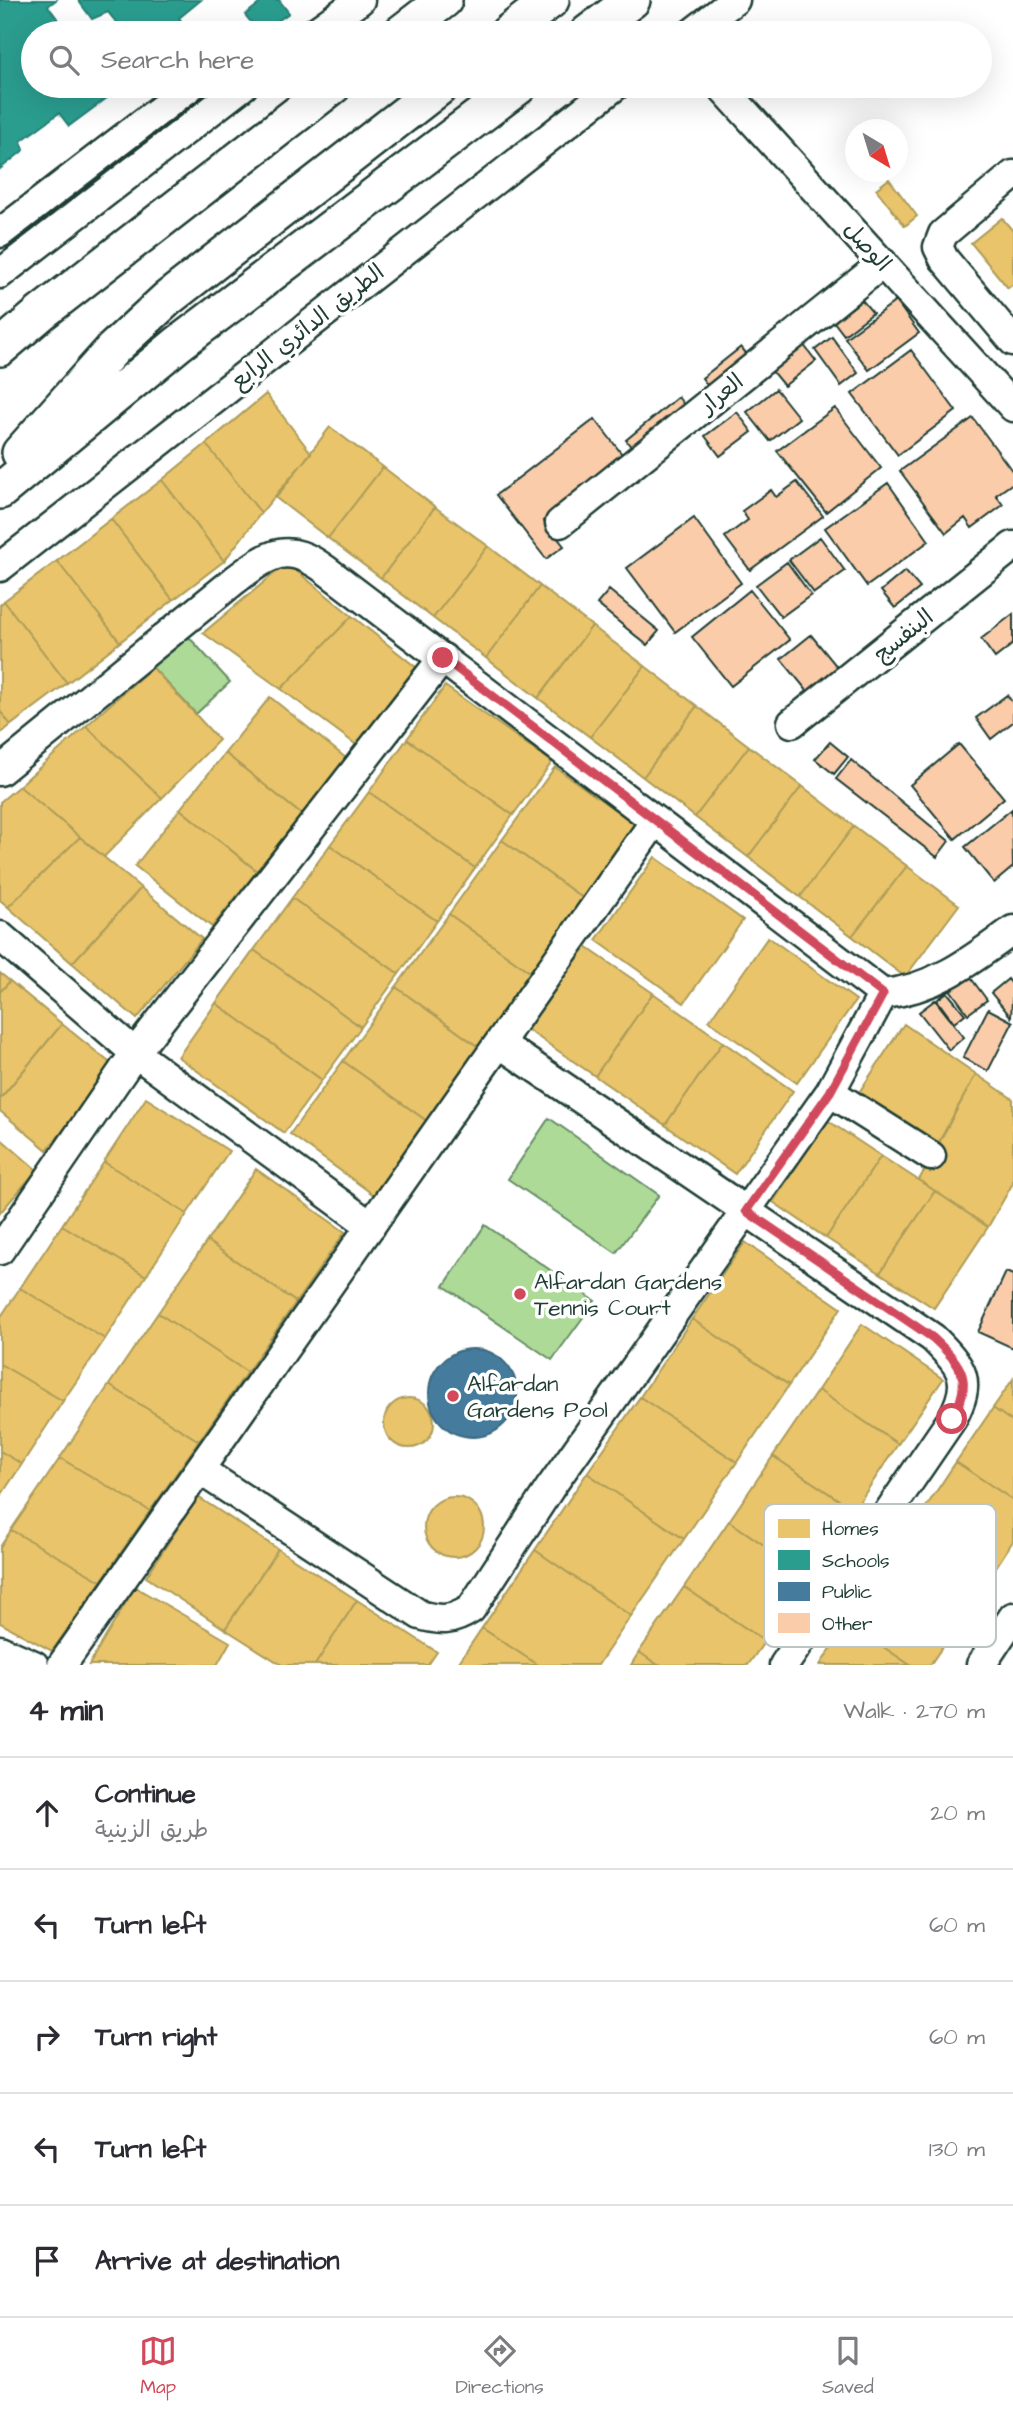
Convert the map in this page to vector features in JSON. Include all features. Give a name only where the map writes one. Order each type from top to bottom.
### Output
[{"type":"main road","points":[[417,21],[444,0]]},
{"type":"main road","points":[[524,21],[551,0]]},
{"type":"main road","points":[[604,21],[632,0]]},
{"type":"main road","points":[[0,348],[40,313],[318,98]]},
{"type":"main road","points":[[0,477],[73,391],[167,299],[426,98]]},
{"type":"main road","points":[[0,491],[177,344],[503,98]]},
{"type":"street","points":[[330,21],[359,0]]},
{"type":"street","points":[[0,233],[175,98]]},
{"type":"street","points":[[0,274],[227,98]]},
{"type":"street","name":"الطريق الدائري الرابع","points":[[0,567],[600,98]]},
{"type":"street","name":"الوصل","points":[[732,98],[1013,407]]},
{"type":"street","points":[[1013,175],[943,234],[938,247],[943,259],[1013,341]]},
{"type":"street","name":"العرار","points":[[560,523],[883,263]]},
{"type":"street","name":"البنفسج","points":[[792,723],[1013,546]]},
{"type":"street","points":[[0,771],[235,580],[259,562],[288,550],[307,556],[883,994],[912,991],[943,978],[1013,930]]},
{"type":"street","points":[[0,1251],[135,1053],[443,658]]},
{"type":"street","points":[[62,1665],[655,821]]},
{"type":"street","points":[[0,936],[135,1053],[371,1226]]},
{"type":"street","points":[[200,1470],[420,1615],[438,1620],[456,1619],[471,1609],[550,1488],[830,1092],[883,994]]},
{"type":"street","points":[[499,1043],[933,1338],[951,1356],[965,1376],[963,1399],[894,1504]]},
{"type":"street","points":[[830,1092],[931,1156]]},
{"type":"street","points":[[996,1642],[1013,1617]]},
{"type":"street","points":[[784,1665],[796,1647]]},
{"type":"street","points":[[981,1665],[993,1647]]},
{"type":"street","points":[[0,1650],[34,1665]]},
{"type":"green space","points":[[187,635],[230,682],[196,714],[152,667]]},
{"type":"green space","name":"Alfardan Gardens Tennis Court","points":[[549,1118],[659,1195],[616,1253],[508,1179]]},
{"type":"green space","name":"Alfardan Gardens Tennis Court","points":[[485,1225],[595,1301],[552,1360],[444,1286]]},
{"type":"building: Homes","points":[[885,182],[891,182],[917,216],[905,226],[876,189]]},
{"type":"building: Homes","points":[[1002,218],[1013,231],[1013,284],[1008,288],[971,243]]},
{"type":"building: Homes","points":[[266,394],[311,453],[261,513],[206,444]]},
{"type":"building: Homes","points":[[330,427],[383,467],[328,538],[276,498]]},
{"type":"building: Homes","points":[[206,444],[261,513],[224,561],[162,480]]},
{"type":"building: Homes","points":[[383,467],[435,507],[381,578],[328,538]]},
{"type":"building: Homes","points":[[162,480],[224,561],[173,600],[111,519]]},
{"type":"building: Homes","points":[[435,507],[488,546],[433,618],[381,578]]},
{"type":"building: Homes","points":[[111,519],[173,600],[120,642],[57,561]]},
{"type":"building: Homes","points":[[488,546],[540,586],[486,658],[433,618]]},
{"type":"building: Homes","points":[[57,561],[120,642],[67,683],[4,601]]},
{"type":"building: Homes","points":[[287,563],[352,616],[281,689],[203,633]]},
{"type":"building: Homes","points":[[540,586],[592,626],[538,698],[486,658]]},
{"type":"building: Homes","points":[[4,601],[67,683],[11,725],[0,711],[0,605]]},
{"type":"building: Homes","points":[[352,616],[417,668],[358,746],[281,689]]},
{"type":"building: Homes","points":[[592,626],[645,666],[590,737],[538,698]]},
{"type":"building: Homes","points":[[645,666],[697,706],[643,777],[590,737]]},
{"type":"building: Homes","points":[[152,667],[219,740],[162,798],[86,726]]},
{"type":"building: Homes","points":[[445,686],[552,762],[513,815],[407,739]]},
{"type":"building: Homes","points":[[270,697],[347,759],[302,815],[225,753]]},
{"type":"building: Homes","points":[[697,706],[749,746],[695,817],[643,777]]},
{"type":"building: Homes","points":[[0,711],[11,725],[0,734]]},
{"type":"building: Homes","points":[[86,726],[162,798],[104,857],[19,786]]},
{"type":"building: Homes","points":[[407,739],[513,815],[475,868],[369,792]]},
{"type":"building: Homes","points":[[749,746],[802,786],[748,857],[695,817]]},
{"type":"building: Homes","points":[[225,753],[302,815],[257,871],[180,809]]},
{"type":"building: Homes","points":[[555,767],[640,828],[587,901],[502,840]]},
{"type":"building: Homes","points":[[19,786],[80,837],[8,907],[0,900],[0,802]]},
{"type":"building: Homes","points":[[802,786],[854,826],[800,897],[748,857]]},
{"type":"building: Homes","points":[[369,792],[475,868],[437,921],[330,845]]},
{"type":"building: Homes","points":[[180,809],[257,871],[212,927],[135,866]]},
{"type":"building: Homes","points":[[854,826],[907,866],[852,936],[800,897]]},
{"type":"building: Homes","points":[[80,837],[141,888],[72,963],[8,907]]},
{"type":"building: Homes","points":[[502,840],[587,901],[534,975],[449,914]]},
{"type":"building: Homes","points":[[330,845],[437,921],[399,974],[292,898]]},
{"type":"building: Homes","points":[[655,857],[743,920],[684,1003],[596,940]]},
{"type":"building: Homes","points":[[907,866],[959,905],[905,977],[852,936]]},
{"type":"building: Homes","points":[[141,888],[202,939],[137,1019],[72,963]]},
{"type":"building: Homes","points":[[292,898],[399,974],[361,1027],[254,950]]},
{"type":"building: Homes","points":[[449,914],[534,975],[480,1048],[396,987]]},
{"type":"building: Homes","points":[[768,937],[856,1000],[797,1083],[709,1021]]},
{"type":"building: Homes","points":[[583,945],[653,993],[595,1076],[525,1028]]},
{"type":"building: Homes","points":[[254,950],[361,1027],[322,1080],[216,1003]]},
{"type":"building: Homes","points":[[0,973],[10,981],[0,992]]},
{"type":"building: Homes","points":[[10,981],[62,1024],[0,1099],[0,992]]},
{"type":"building: Homes","points":[[396,987],[480,1048],[427,1121],[343,1061]]},
{"type":"building: Homes","points":[[653,993],[723,1042],[665,1125],[595,1076]]},
{"type":"building: Homes","points":[[216,1003],[322,1080],[284,1133],[178,1057]]},
{"type":"building: Homes","points":[[62,1024],[115,1067],[47,1150],[0,1111],[0,1099]]},
{"type":"building: Homes","points":[[904,1024],[976,1074],[934,1151],[858,1094]]},
{"type":"building: Homes","points":[[723,1042],[793,1091],[735,1174],[665,1125]]},
{"type":"building: Homes","points":[[343,1061],[427,1121],[374,1195],[290,1134]]},
{"type":"building: Homes","points":[[976,1074],[1013,1099],[1013,1183],[988,1227],[919,1180]]},
{"type":"building: Homes","points":[[146,1098],[229,1151],[187,1214],[104,1162]]},
{"type":"building: Homes","points":[[827,1120],[881,1156],[826,1238],[773,1202]]},
{"type":"building: Homes","points":[[0,1138],[37,1170],[0,1213]]},
{"type":"building: Homes","points":[[881,1156],[935,1191],[880,1273],[826,1238]]},
{"type":"building: Homes","points":[[104,1162],[187,1214],[146,1276],[62,1225]]},
{"type":"building: Homes","points":[[256,1169],[345,1232],[296,1302],[207,1241]]},
{"type":"building: Homes","points":[[935,1191],[988,1227],[934,1308],[880,1273]]},
{"type":"building: Homes","points":[[62,1225],[146,1276],[105,1339],[20,1288]]},
{"type":"building: Homes","points":[[207,1241],[296,1302],[247,1372],[158,1313]]},
{"type":"building: Homes","points":[[745,1242],[841,1308],[789,1385],[692,1319]]},
{"type":"building: Homes","points":[[20,1288],[105,1339],[63,1401],[0,1364],[0,1318]]},
{"type":"building: Homes","points":[[158,1313],[247,1372],[199,1441],[109,1385]]},
{"type":"building: Homes","points":[[692,1319],[789,1385],[737,1462],[640,1397]]},
{"type":"building: Homes","points":[[862,1324],[943,1379],[898,1444],[818,1390]]},
{"type":"building: Homes","points":[[0,1364],[63,1401],[22,1464],[0,1451]]},
{"type":"building: Homes","points":[[1013,1379],[1013,1422],[993,1408]]},
{"type":"building: Homes","points":[[109,1385],[199,1441],[150,1511],[60,1458]]},
{"type":"building: Homes","points":[[818,1390],[898,1444],[858,1504],[845,1504],[773,1456]]},
{"type":"building: Homes","points":[[640,1397],[737,1462],[684,1539],[587,1473]]},
{"type":"building: Homes","points":[[409,1398],[426,1406],[434,1423],[426,1440],[409,1448],[392,1440],[384,1423],[392,1406]]},
{"type":"building: Homes","points":[[993,1408],[1013,1422],[1013,1500],[956,1462]]},
{"type":"building: Homes","points":[[0,1451],[22,1464],[0,1497]]},
{"type":"building: Homes","points":[[773,1456],[845,1504],[764,1504],[764,1545],[729,1521]]},
{"type":"building: Homes","points":[[60,1458],[150,1511],[101,1581],[11,1530]]},
{"type":"building: Homes","points":[[956,1462],[1013,1500],[1013,1541],[996,1567],[996,1504],[928,1504]]},
{"type":"building: Homes","points":[[587,1473],[684,1539],[631,1616],[535,1550]]},
{"type":"building: Homes","points":[[198,1497],[278,1549],[225,1629],[146,1577]]},
{"type":"building: Homes","points":[[448,1497],[460,1497],[476,1505],[482,1515],[482,1539],[476,1549],[460,1557],[448,1557],[432,1549],[424,1533],[424,1521],[432,1505]]},
{"type":"building: Homes","points":[[729,1521],[764,1545],[764,1640],[684,1587]]},
{"type":"building: Homes","points":[[11,1530],[101,1581],[52,1651],[0,1623],[0,1547]]},
{"type":"building: Homes","points":[[278,1549],[357,1600],[315,1665],[282,1665],[225,1629]]},
{"type":"building: Homes","points":[[535,1550],[631,1616],[598,1665],[538,1665],[482,1628]]},
{"type":"building: Homes","points":[[135,1587],[230,1642],[217,1665],[89,1665]]},
{"type":"building: Homes","points":[[684,1587],[764,1640],[748,1665],[658,1665],[639,1652]]},
{"type":"building: Homes","points":[[357,1600],[437,1652],[428,1665],[315,1665]]},
{"type":"building: Homes","points":[[482,1628],[538,1665],[457,1665]]},
{"type":"building: Homes","points":[[832,1647],[883,1647],[910,1665],[820,1665]]},
{"type":"building: Homes","points":[[883,1647],[942,1647],[930,1665],[910,1665]]},
{"type":"building: Homes","points":[[639,1652],[658,1665],[631,1665]]},
{"type":"building: Schools","points":[[0,0],[56,0],[48,6],[59,21],[21,21],[21,98],[107,98],[69,126],[59,113],[21,141],[24,150],[0,169]]},
{"type":"building: Schools","points":[[78,0],[201,0],[179,18],[181,21],[115,21],[108,12],[92,19]]},
{"type":"building: Schools","points":[[264,0],[279,0],[289,13],[277,21],[250,21],[245,15]]},
{"type":"building: Public","points":[[473,1349],[490,1352],[504,1362],[514,1376],[517,1393],[514,1410],[504,1424],[490,1434],[473,1437],[456,1434],[442,1424],[432,1410],[429,1393],[432,1376],[442,1362],[456,1352]]},
{"type":"building: Other","points":[[862,300],[873,313],[844,335],[834,322]]},
{"type":"building: Other","points":[[896,301],[919,333],[869,370],[845,338]]},
{"type":"building: Other","points":[[832,337],[858,373],[841,386],[815,350]]},
{"type":"building: Other","points":[[803,344],[816,361],[784,386],[770,369]]},
{"type":"building: Other","points":[[741,347],[751,359],[711,390],[702,378]]},
{"type":"building: Other","points":[[911,350],[956,411],[898,455],[852,394]]},
{"type":"building: Other","points":[[776,389],[799,418],[770,441],[747,412]]},
{"type":"building: Other","points":[[678,397],[686,407],[634,451],[626,440]]},
{"type":"building: Other","points":[[835,408],[881,468],[826,512],[777,451]]},
{"type":"building: Other","points":[[737,412],[752,432],[720,456],[705,436]]},
{"type":"building: Other","points":[[973,418],[1013,472],[1013,483],[996,495],[1003,505],[972,528],[965,518],[946,533],[900,471]]},
{"type":"building: Other","points":[[595,419],[625,458],[544,521],[564,546],[546,559],[496,495]]},
{"type":"building: Other","points":[[797,482],[823,516],[750,570],[725,537],[748,520],[742,511],[771,490],[776,497]]},
{"type":"building: Other","points":[[888,483],[929,541],[867,586],[825,528]]},
{"type":"building: Other","points":[[694,518],[741,583],[675,632],[627,568]]},
{"type":"building: Other","points":[[820,537],[845,571],[814,593],[789,560]]},
{"type":"building: Other","points":[[787,562],[811,595],[781,617],[756,585]]},
{"type":"building: Other","points":[[905,571],[920,588],[895,608],[881,591]]},
{"type":"building: Other","points":[[609,590],[659,631],[647,645],[597,604]]},
{"type":"building: Other","points":[[750,590],[790,640],[731,686],[692,637]]},
{"type":"building: Other","points":[[1013,614],[1013,644],[995,658],[981,639]]},
{"type":"building: Other","points":[[811,635],[843,674],[813,698],[781,659]]},
{"type":"building: Other","points":[[1007,695],[1013,703],[1013,722],[991,739],[976,718]]},
{"type":"building: Other","points":[[830,742],[848,757],[834,774],[815,759]]},
{"type":"building: Other","points":[[959,744],[1004,798],[955,839],[910,785]]},
{"type":"building: Other","points":[[851,760],[949,841],[937,857],[836,779]]},
{"type":"building: Other","points":[[1012,809],[1013,867],[994,883],[965,847]]},
{"type":"building: Other","points":[[968,974],[987,1000],[968,1014],[949,988]]},
{"type":"building: Other","points":[[1008,979],[1013,985],[1011,1017],[991,993]]},
{"type":"building: Other","points":[[947,992],[965,1014],[954,1023],[937,1000]]},
{"type":"building: Other","points":[[935,1000],[964,1037],[949,1050],[919,1012]]},
{"type":"building: Other","points":[[988,1009],[1013,1022],[988,1071],[963,1058]]},
{"type":"building: Other","points":[[1006,1272],[1013,1275],[1013,1348],[978,1332]]},
{"type":"place","name":"Alfardan Gardens Tennis Court","points":[[520,1294]]},
{"type":"place","name":"Alfardan Gardens Pool","points":[[453,1396]]},
{"type":"route","points":[[443,658],[883,994],[830,1092],[746,1211],[933,1338],[951,1356],[965,1376],[963,1399],[952,1419]]}]
